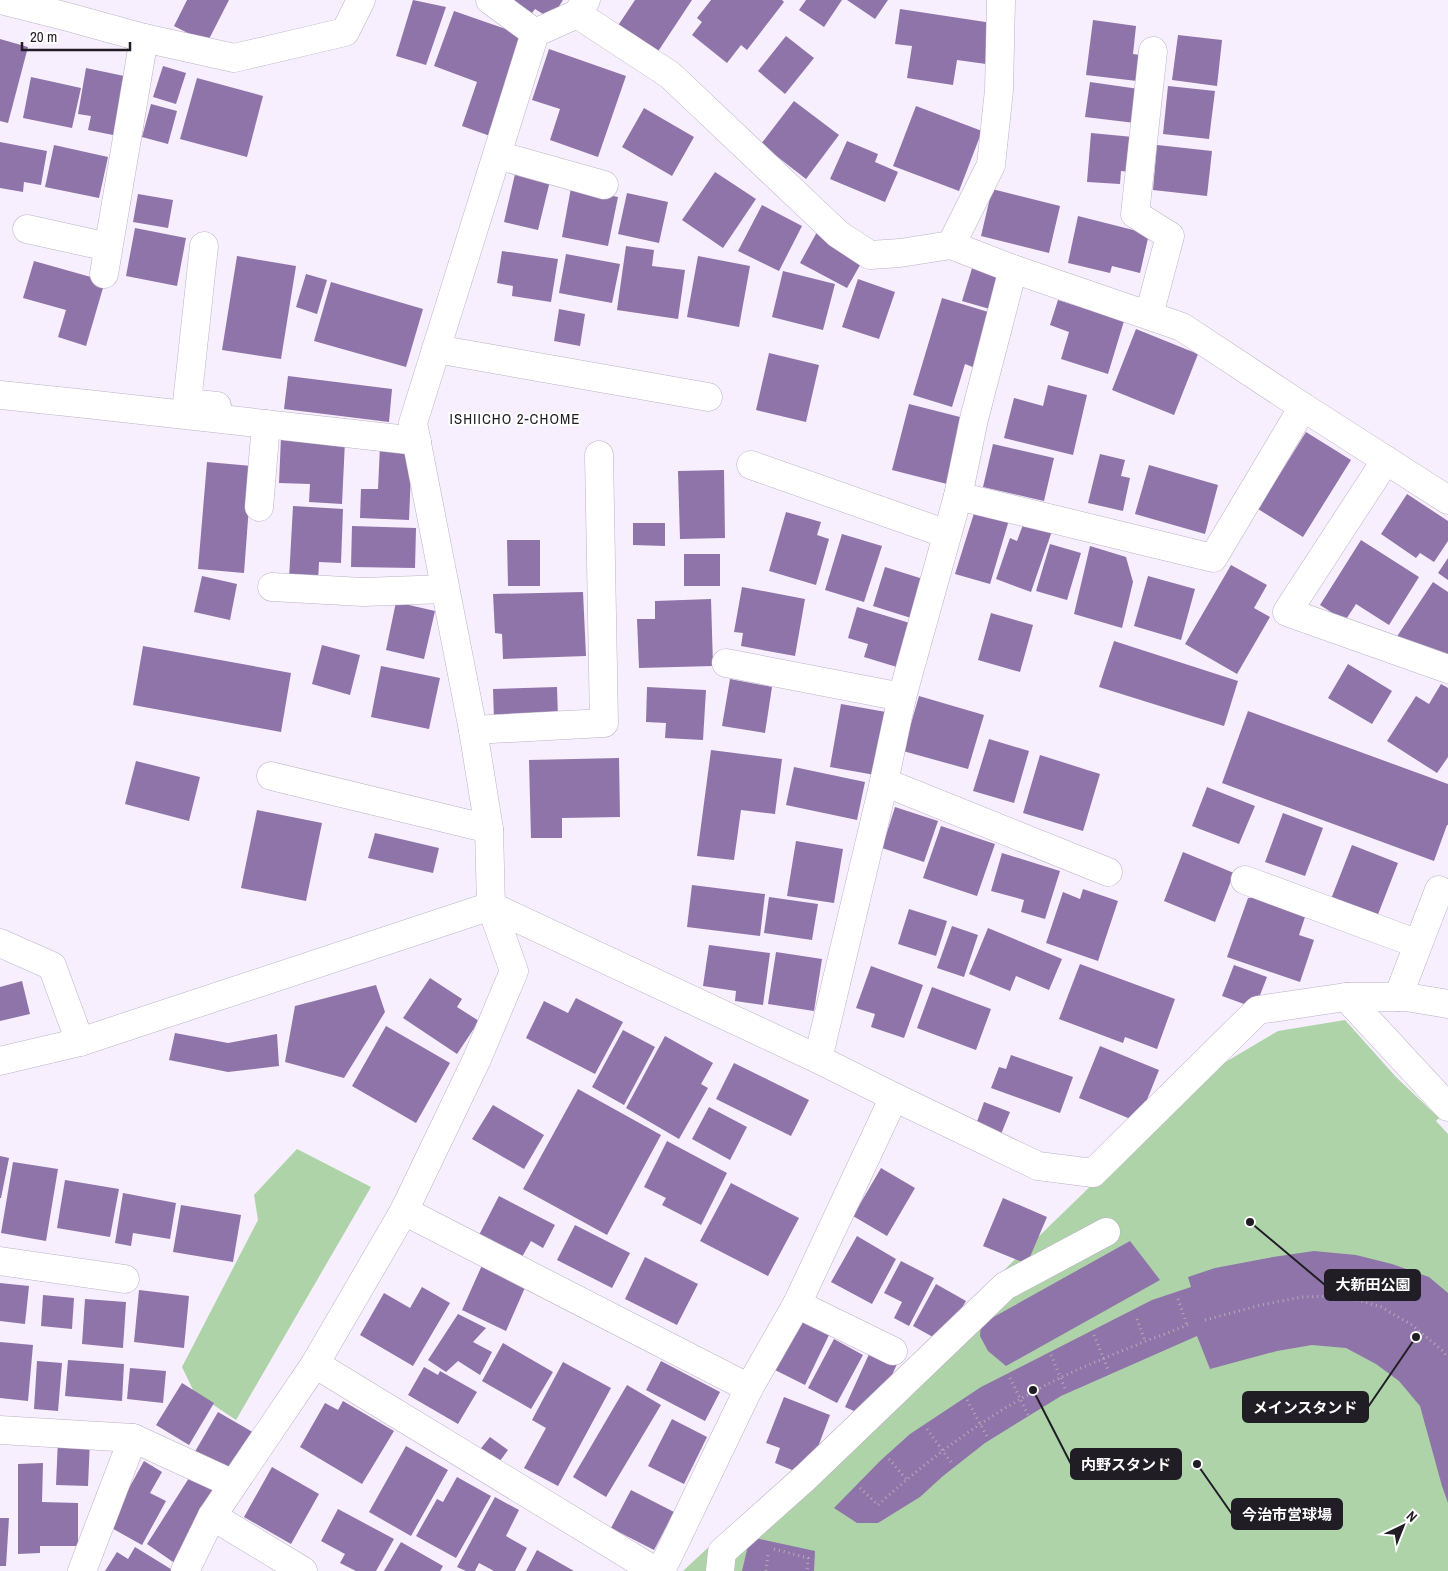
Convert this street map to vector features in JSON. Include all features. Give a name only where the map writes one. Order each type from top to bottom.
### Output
[{"type":"street","points":[[0,0],[144,38],[234,58],[346,32],[361,0]]},
{"type":"street","points":[[490,0],[535,34]]},
{"type":"street","points":[[951,244],[991,165],[999,90],[1002,0]]},
{"type":"street","points":[[185,1571],[212,1516],[315,1364],[404,1211],[476,1059],[514,971],[491,906],[489,829],[473,730],[413,423],[535,34],[582,7],[670,75],[838,234],[870,255],[900,253],[951,244],[1013,269],[1182,327],[1448,500]]},
{"type":"street","points":[[104,274],[144,38]]},
{"type":"street","points":[[1149,315],[1170,236],[1135,214],[1153,51]]},
{"type":"street","points":[[497,155],[604,185]]},
{"type":"street","points":[[27,228],[108,247]]},
{"type":"street","points":[[204,246],[187,403],[250,409],[257,423],[259,507]]},
{"type":"street","points":[[818,1059],[884,782],[902,697],[958,496],[974,419],[1013,269]]},
{"type":"street","points":[[436,349],[708,397]]},
{"type":"street","points":[[0,395],[417,442]]},
{"type":"street","points":[[958,496],[1213,558],[1303,407]]},
{"type":"street","points":[[473,730],[604,722],[599,454]]},
{"type":"street","points":[[1386,460],[1288,612],[1448,669]]},
{"type":"street","points":[[751,465],[947,534]]},
{"type":"street","points":[[272,587],[363,592],[445,589]]},
{"type":"street","points":[[726,663],[902,697]]},
{"type":"street","points":[[271,776],[489,829]]},
{"type":"street","points":[[884,782],[1108,872]]},
{"type":"street","points":[[1245,880],[1418,944]]},
{"type":"street","points":[[1398,997],[1439,890]]},
{"type":"street","points":[[0,1061],[80,1042],[491,906],[818,1059],[1038,1166],[1093,1173],[1258,1010],[1346,997],[1406,997],[1448,1004]]},
{"type":"street","points":[[0,943],[52,966],[80,1042]]},
{"type":"street","points":[[1346,997],[1448,1107]]},
{"type":"street","points":[[662,1571],[748,1388],[797,1304],[894,1097]]},
{"type":"street","points":[[404,1211],[748,1388]]},
{"type":"street","points":[[720,1571],[722,1552],[807,1476],[1005,1286],[1106,1232]]},
{"type":"street","points":[[0,1262],[124,1279]]},
{"type":"street","points":[[797,1304],[893,1351]]},
{"type":"street","points":[[315,1364],[655,1571]]},
{"type":"street","points":[[0,1430],[133,1438],[233,1484]]},
{"type":"street","points":[[82,1571],[133,1438]]},
{"type":"street","points":[[212,1516],[303,1571]]},
{"type":"path","points":[[1205,1320],[1302,1296],[1344,1296],[1381,1307],[1412,1325],[1443,1351],[1448,1358]]},
{"type":"path","points":[[860,1488],[878,1505],[906,1479],[943,1451],[1020,1398],[1060,1378],[1189,1324],[1178,1299]]},
{"type":"path","points":[[1137,1319],[1145,1341]]},
{"type":"path","points":[[1094,1335],[1109,1372]]},
{"type":"path","points":[[1051,1355],[1066,1391]]},
{"type":"path","points":[[1010,1378],[1028,1414]]},
{"type":"path","points":[[967,1400],[988,1438]]},
{"type":"path","points":[[927,1428],[953,1465]]},
{"type":"path","points":[[889,1459],[906,1479]]},
{"type":"path","points":[[766,1571],[769,1548],[808,1558],[807,1571]]},
{"type":"green space","points":[[1345,1020],[1396,1077],[1439,1118],[1436,1121],[1448,1134],[1448,1571],[683,1571],[962,1311],[1207,1073],[1278,1031]]},
{"type":"green space","points":[[297,1149],[371,1187],[236,1420],[194,1392],[182,1367],[258,1220],[254,1195]]},
{"type":"building","points":[[187,0],[229,0],[207,43],[174,26]]},
{"type":"building","points":[[413,0],[446,7],[426,65],[396,56]]},
{"type":"building","points":[[504,0],[563,0],[551,19],[535,9],[529,17]]},
{"type":"building","points":[[635,0],[692,0],[655,56],[615,30]]},
{"type":"building","points":[[711,0],[782,0],[784,2],[747,50],[741,45],[727,63],[692,35],[702,22],[697,18]]},
{"type":"building","points":[[806,0],[842,0],[824,27],[799,10]]},
{"type":"building","points":[[847,0],[888,0],[875,19]]},
{"type":"building","points":[[900,9],[992,23],[986,64],[957,60],[953,85],[907,78],[912,46],[895,44]]},
{"type":"building","points":[[454,11],[529,37],[493,137],[462,126],[477,82],[434,66]]},
{"type":"building","points":[[1093,20],[1136,26],[1133,54],[1140,55],[1137,81],[1086,75]]},
{"type":"building","points":[[1178,35],[1222,40],[1217,86],[1172,80]]},
{"type":"building","points":[[786,36],[814,58],[785,94],[758,71]]},
{"type":"building","points":[[0,39],[28,47],[8,123],[0,121]]},
{"type":"building","points":[[549,49],[626,76],[598,157],[550,140],[560,109],[532,100]]},
{"type":"building","points":[[163,66],[186,73],[176,104],[153,97]]},
{"type":"building","points":[[86,68],[129,77],[118,136],[88,130],[91,116],[78,114]]},
{"type":"building","points":[[31,77],[81,88],[72,128],[23,118]]},
{"type":"building","points":[[197,78],[263,96],[247,157],[180,139]]},
{"type":"building","points":[[1090,82],[1139,89],[1135,123],[1085,117]]},
{"type":"building","points":[[1168,86],[1215,91],[1209,139],[1163,134]]},
{"type":"building","points":[[794,101],[839,135],[806,179],[761,144]]},
{"type":"building","points":[[151,104],[177,111],[168,144],[142,137]]},
{"type":"building","points":[[916,106],[982,131],[959,191],[893,166]]},
{"type":"building","points":[[644,108],[694,137],[672,176],[622,147]]},
{"type":"building","points":[[1091,133],[1133,137],[1130,172],[1121,171],[1120,184],[1087,182]]},
{"type":"building","points":[[847,141],[878,154],[875,162],[898,172],[885,202],[830,179]]},
{"type":"building","points":[[0,142],[47,151],[41,185],[24,182],[23,192],[0,188]]},
{"type":"building","points":[[54,145],[108,157],[99,198],[45,187]]},
{"type":"building","points":[[1157,145],[1212,151],[1207,196],[1153,190]]},
{"type":"building","points":[[715,172],[756,199],[723,248],[682,220]]},
{"type":"building","points":[[515,174],[550,181],[538,230],[504,222]]},
{"type":"building","points":[[571,188],[618,197],[608,246],[562,237]]},
{"type":"building","points":[[992,189],[1060,206],[1049,253],[981,236]]},
{"type":"building","points":[[627,193],[668,202],[659,243],[618,234]]},
{"type":"building","points":[[138,194],[173,200],[168,228],[133,222]]},
{"type":"building","points":[[762,205],[802,226],[779,271],[738,251]]},
{"type":"building","points":[[1078,216],[1149,234],[1140,273],[1112,266],[1110,273],[1068,263]]},
{"type":"building","points":[[135,228],[186,238],[177,286],[126,276]]},
{"type":"building","points":[[817,232],[864,258],[847,288],[800,263]]},
{"type":"building","points":[[626,246],[654,250],[652,266],[685,270],[678,319],[617,310]]},
{"type":"building","points":[[502,251],[558,259],[551,302],[512,296],[513,286],[497,283]]},
{"type":"building","points":[[566,254],[620,264],[612,303],[559,293]]},
{"type":"building","points":[[237,256],[296,266],[281,359],[222,350]]},
{"type":"building","points":[[698,256],[750,266],[739,327],[687,317]]},
{"type":"building","points":[[34,261],[105,281],[86,346],[58,337],[66,310],[23,298]]},
{"type":"building","points":[[973,265],[1004,275],[993,310],[962,301]]},
{"type":"building","points":[[783,271],[835,284],[823,330],[772,317]]},
{"type":"building","points":[[306,274],[327,280],[317,314],[296,307]]},
{"type":"building","points":[[858,279],[895,292],[879,339],[842,327]]},
{"type":"building","points":[[331,282],[423,309],[406,367],[314,341]]},
{"type":"building","points":[[942,298],[995,314],[978,369],[965,364],[952,407],[913,395]]},
{"type":"building","points":[[1058,300],[1124,321],[1108,374],[1061,359],[1069,332],[1050,325]]},
{"type":"building","points":[[559,309],[585,314],[580,346],[554,341]]},
{"type":"building","points":[[1136,329],[1198,354],[1174,415],[1112,390]]},
{"type":"building","points":[[769,353],[819,365],[806,422],[756,410]]},
{"type":"building","points":[[288,376],[392,389],[389,422],[284,409]]},
{"type":"building","points":[[1048,385],[1087,395],[1073,455],[1004,438],[1014,398],[1043,406]]},
{"type":"building","points":[[909,404],[964,418],[947,484],[892,470]]},
{"type":"building","points":[[1306,432],[1351,460],[1303,537],[1258,509]]},
{"type":"building","points":[[281,437],[345,441],[342,504],[309,502],[310,484],[279,483]]},
{"type":"building","points":[[993,444],[1054,458],[1044,501],[983,487]]},
{"type":"building","points":[[380,446],[412,447],[409,520],[360,518],[361,489],[378,489]]},
{"type":"building","points":[[1100,454],[1125,460],[1121,476],[1130,478],[1123,511],[1088,503]]},
{"type":"building","points":[[207,462],[252,466],[244,573],[198,569]]},
{"type":"building","points":[[1149,465],[1218,485],[1205,534],[1135,514]]},
{"type":"building","points":[[724,470],[725,538],[680,539],[678,471]]},
{"type":"building","points":[[1407,494],[1448,521],[1448,541],[1434,562],[1420,553],[1416,558],[1381,534]]},
{"type":"building","points":[[293,506],[343,509],[341,563],[319,562],[318,581],[289,579]]},
{"type":"building","points":[[975,510],[1009,520],[990,584],[955,574]]},
{"type":"building","points":[[786,512],[821,522],[817,535],[829,539],[816,585],[769,571]]},
{"type":"building","points":[[1024,522],[1052,531],[1031,592],[996,579],[1010,538],[1017,541]]},
{"type":"building","points":[[633,523],[665,523],[665,546],[633,545]]},
{"type":"building","points":[[352,526],[416,528],[415,568],[351,567]]},
{"type":"building","points":[[842,534],[882,546],[864,602],[825,590]]},
{"type":"building","points":[[507,540],[540,540],[540,586],[508,586]]},
{"type":"building","points":[[1361,540],[1419,577],[1389,625],[1356,604],[1345,621],[1320,605]]},
{"type":"building","points":[[1050,544],[1081,553],[1067,600],[1036,591]]},
{"type":"building","points":[[1090,546],[1126,557],[1133,582],[1122,628],[1074,614]]},
{"type":"building","points":[[684,554],[720,554],[720,586],[684,586]]},
{"type":"building","points":[[1448,558],[1448,580],[1438,573]]},
{"type":"building","points":[[1231,565],[1267,585],[1254,608],[1270,617],[1237,674],[1185,644]]},
{"type":"building","points":[[885,567],[923,579],[911,618],[873,606]]},
{"type":"building","points":[[202,576],[237,584],[230,620],[194,612]]},
{"type":"building","points":[[1148,576],[1195,589],[1181,640],[1134,626]]},
{"type":"building","points":[[1433,582],[1448,592],[1448,661],[1394,641]]},
{"type":"building","points":[[742,587],[805,599],[795,656],[741,646],[743,633],[734,632]]},
{"type":"building","points":[[583,592],[586,656],[503,659],[502,634],[495,633],[493,594]]},
{"type":"building","points":[[711,599],[713,666],[639,668],[637,619],[655,619],[655,601]]},
{"type":"building","points":[[396,602],[435,611],[424,659],[386,650]]},
{"type":"building","points":[[857,607],[913,624],[900,668],[864,657],[868,644],[848,638]]},
{"type":"building","points":[[991,613],[1033,625],[1020,672],[978,660]]},
{"type":"building","points":[[1114,641],[1238,681],[1224,726],[1099,687]]},
{"type":"building","points":[[322,645],[360,655],[350,695],[312,684]]},
{"type":"building","points":[[143,646],[291,673],[281,732],[133,705]]},
{"type":"building","points":[[1348,664],[1392,691],[1372,724],[1328,698]]},
{"type":"building","points":[[381,666],[440,678],[429,729],[371,717]]},
{"type":"building","points":[[730,679],[772,687],[765,733],[722,726]]},
{"type":"building","points":[[1441,684],[1448,688],[1448,757],[1437,773],[1387,741],[1416,696],[1429,704]]},
{"type":"building","points":[[557,687],[558,718],[494,719],[493,689]]},
{"type":"building","points":[[647,687],[706,690],[703,740],[665,738],[666,723],[646,722]]},
{"type":"building","points":[[919,696],[984,715],[968,769],[903,751]]},
{"type":"building","points":[[841,704],[886,712],[875,775],[830,767]]},
{"type":"building","points":[[1248,711],[1448,784],[1448,825],[1434,861],[1222,783]]},
{"type":"building","points":[[989,739],[1029,751],[1014,803],[973,791]]},
{"type":"building","points":[[711,750],[782,759],[775,814],[741,810],[734,860],[697,856]]},
{"type":"building","points":[[1040,755],[1100,774],[1083,831],[1023,813]]},
{"type":"building","points":[[619,758],[620,817],[562,818],[562,838],[531,838],[529,760]]},
{"type":"building","points":[[136,761],[200,777],[189,821],[125,804]]},
{"type":"building","points":[[794,767],[865,782],[857,820],[786,805]]},
{"type":"building","points":[[1207,787],[1255,806],[1239,844],[1192,826]]},
{"type":"building","points":[[895,807],[938,821],[924,862],[882,848]]},
{"type":"building","points":[[257,810],[322,823],[306,901],[241,888]]},
{"type":"building","points":[[1283,813],[1323,828],[1305,876],[1265,862]]},
{"type":"building","points":[[941,826],[995,844],[977,896],[923,878]]},
{"type":"building","points":[[375,833],[439,848],[433,873],[368,858]]},
{"type":"building","points":[[796,841],[843,849],[834,903],[787,896]]},
{"type":"building","points":[[1352,845],[1398,863],[1377,917],[1331,899]]},
{"type":"building","points":[[1183,852],[1234,873],[1215,922],[1164,901]]},
{"type":"building","points":[[1002,853],[1060,871],[1045,919],[1021,912],[1024,900],[991,891]]},
{"type":"building","points":[[692,885],[765,894],[760,936],[687,927]]},
{"type":"building","points":[[1083,889],[1118,901],[1098,961],[1046,943],[1063,892],[1080,899]]},
{"type":"building","points":[[769,897],[818,904],[812,940],[764,933]]},
{"type":"building","points":[[1267,897],[1307,911],[1299,935],[1314,940],[1300,982],[1227,957],[1248,898]]},
{"type":"building","points":[[909,909],[947,921],[936,956],[898,944]]},
{"type":"building","points":[[952,926],[978,935],[964,977],[937,968]]},
{"type":"building","points":[[988,928],[1062,959],[1049,990],[1016,976],[1010,991],[969,974]]},
{"type":"building","points":[[709,945],[770,953],[763,1005],[735,1001],[736,991],[703,986]]},
{"type":"building","points":[[776,952],[822,959],[814,1011],[768,1004]]},
{"type":"building","points":[[1080,964],[1175,999],[1157,1049],[1125,1037],[1123,1043],[1059,1019]]},
{"type":"building","points":[[1234,965],[1267,977],[1255,1008],[1222,996]]},
{"type":"building","points":[[871,966],[923,985],[904,1038],[871,1027],[875,1014],[856,1008]]},
{"type":"building","points":[[430,978],[462,999],[457,1007],[479,1021],[457,1054],[403,1018]]},
{"type":"building","points":[[22,981],[30,1014],[0,1021],[0,987]]},
{"type":"building","points":[[376,985],[385,1012],[344,1078],[285,1062],[295,1006]]},
{"type":"building","points":[[932,987],[991,1009],[976,1050],[917,1028]]},
{"type":"building","points":[[576,998],[623,1022],[595,1074],[526,1038],[544,1001],[568,1013]]},
{"type":"building","points":[[386,1026],[450,1063],[416,1123],[352,1086]]},
{"type":"building","points":[[623,1030],[655,1047],[624,1105],[592,1087]]},
{"type":"building","points":[[175,1033],[228,1043],[277,1034],[279,1066],[228,1072],[169,1060]]},
{"type":"building","points":[[665,1036],[713,1063],[701,1084],[708,1088],[679,1139],[626,1108]]},
{"type":"building","points":[[1100,1046],[1159,1070],[1138,1122],[1079,1098]]},
{"type":"building","points":[[1011,1055],[1073,1077],[1060,1113],[991,1088],[999,1067],[1006,1069]]},
{"type":"building","points":[[734,1063],[809,1100],[791,1136],[716,1099]]},
{"type":"building","points":[[578,1089],[661,1135],[607,1235],[523,1189]]},
{"type":"building","points":[[984,1102],[1010,1112],[999,1139],[974,1130]]},
{"type":"building","points":[[493,1105],[544,1135],[524,1169],[472,1139]]},
{"type":"building","points":[[709,1107],[747,1127],[730,1160],[692,1139]]},
{"type":"building","points":[[667,1141],[727,1173],[701,1225],[662,1205],[666,1198],[644,1187]]},
{"type":"building","points":[[0,1156],[9,1158],[1,1198],[0,1198]]},
{"type":"building","points":[[13,1162],[58,1169],[46,1241],[1,1233]]},
{"type":"building","points":[[881,1168],[915,1188],[887,1236],[853,1216]]},
{"type":"building","points":[[65,1180],[119,1189],[110,1237],[57,1228]]},
{"type":"building","points":[[731,1183],[799,1218],[768,1276],[700,1241]]},
{"type":"building","points":[[123,1193],[176,1203],[170,1239],[133,1233],[131,1246],[115,1243]]},
{"type":"building","points":[[499,1196],[555,1225],[543,1248],[531,1241],[522,1257],[479,1235]]},
{"type":"building","points":[[1003,1198],[1047,1217],[1027,1264],[983,1246]]},
{"type":"building","points":[[181,1205],[241,1215],[233,1262],[173,1252]]},
{"type":"building","points":[[575,1225],[630,1253],[612,1288],[557,1260]]},
{"type":"building","points":[[857,1236],[896,1259],[872,1304],[831,1282]]},
{"type":"building","points":[[1130,1241],[1160,1280],[1006,1366],[988,1351],[980,1336],[981,1324]]},
{"type":"building","points":[[1314,1251],[1356,1255],[1392,1264],[1429,1277],[1448,1293],[1448,1503],[1420,1406],[1399,1381],[1376,1364],[1346,1348],[1312,1345],[1277,1351],[1210,1369],[1197,1336],[1061,1396],[985,1443],[920,1497],[878,1523],[857,1523],[834,1508],[880,1461],[910,1434],[981,1387],[1152,1300],[1191,1287],[1188,1277],[1215,1268]]},
{"type":"building","points":[[645,1257],[698,1284],[677,1325],[625,1299]]},
{"type":"building","points":[[901,1261],[934,1278],[909,1326],[894,1318],[902,1302],[884,1293]]},
{"type":"building","points":[[483,1263],[527,1283],[506,1331],[462,1310]]},
{"type":"building","points":[[0,1283],[29,1286],[25,1324],[0,1321]]},
{"type":"building","points":[[936,1284],[966,1301],[942,1342],[913,1326]]},
{"type":"building","points":[[422,1287],[450,1303],[413,1366],[360,1335],[384,1293],[410,1308]]},
{"type":"building","points":[[139,1290],[189,1296],[184,1348],[134,1342]]},
{"type":"building","points":[[43,1295],[74,1298],[72,1329],[41,1326]]},
{"type":"building","points":[[85,1299],[126,1302],[123,1348],[82,1344]]},
{"type":"building","points":[[458,1314],[486,1328],[473,1342],[492,1352],[480,1375],[458,1361],[446,1372],[428,1360]]},
{"type":"building","points":[[799,1320],[829,1335],[805,1385],[775,1370]]},
{"type":"building","points":[[834,1339],[863,1355],[837,1403],[808,1388]]},
{"type":"building","points":[[0,1342],[33,1345],[28,1401],[0,1398]]},
{"type":"building","points":[[503,1343],[553,1372],[531,1409],[482,1381]]},
{"type":"building","points":[[870,1352],[897,1364],[872,1419],[845,1407]]},
{"type":"building","points":[[68,1360],[124,1364],[122,1401],[65,1396]]},
{"type":"building","points":[[37,1361],[62,1363],[58,1411],[34,1409]]},
{"type":"building","points":[[661,1361],[720,1392],[705,1421],[646,1390]]},
{"type":"building","points":[[563,1362],[611,1388],[558,1486],[524,1468],[546,1428],[532,1420]]},
{"type":"building","points":[[424,1367],[438,1375],[440,1371],[477,1392],[458,1424],[408,1395]]},
{"type":"building","points":[[130,1368],[166,1371],[163,1403],[127,1399]]},
{"type":"building","points":[[182,1383],[214,1403],[189,1445],[156,1425]]},
{"type":"building","points":[[627,1385],[661,1405],[606,1497],[573,1477]]},
{"type":"building","points":[[784,1397],[830,1415],[807,1476],[775,1463],[780,1448],[766,1443]]},
{"type":"building","points":[[343,1401],[394,1431],[362,1484],[300,1447],[325,1403],[338,1410]]},
{"type":"building","points":[[218,1412],[256,1434],[231,1477],[193,1455]]},
{"type":"building","points":[[672,1419],[707,1437],[684,1484],[648,1466]]},
{"type":"building","points":[[490,1437],[508,1450],[497,1465],[478,1452]]},
{"type":"building","points":[[58,1439],[90,1440],[88,1486],[56,1485]]},
{"type":"building","points":[[406,1446],[448,1470],[411,1536],[369,1512]]},
{"type":"building","points":[[144,1461],[162,1472],[150,1493],[166,1501],[142,1545],[108,1526]]},
{"type":"building","points":[[43,1463],[42,1502],[78,1503],[78,1546],[40,1546],[40,1553],[18,1554],[18,1464]]},
{"type":"building","points":[[272,1467],[319,1494],[291,1544],[244,1517]]},
{"type":"building","points":[[457,1477],[491,1496],[456,1558],[416,1536],[437,1499],[443,1502]]},
{"type":"building","points":[[189,1478],[222,1491],[176,1564],[147,1544]]},
{"type":"building","points":[[631,1490],[674,1512],[654,1550],[611,1528]]},
{"type":"building","points":[[495,1497],[519,1510],[506,1536],[527,1548],[515,1571],[494,1571],[479,1563],[475,1571],[466,1571],[457,1567]]},
{"type":"building","points":[[338,1509],[394,1539],[376,1571],[356,1571],[340,1563],[345,1554],[321,1541]]},
{"type":"building","points":[[0,1518],[9,1518],[6,1566],[0,1566]]},
{"type":"building","points":[[750,1537],[815,1551],[814,1571],[742,1571]]},
{"type":"building","points":[[401,1542],[443,1566],[440,1571],[384,1571]]},
{"type":"building","points":[[135,1547],[174,1571],[105,1571],[117,1552],[128,1559]]},
{"type":"building","points":[[537,1550],[574,1571],[526,1571]]},
{"type":"place","name":"大新田公園","points":[[1250,1222]]},
{"type":"place","name":"メインスタンド","points":[[1416,1337]]},
{"type":"place","name":"内野スタンド","points":[[1033,1390]]},
{"type":"place","name":"今治市営球場","points":[[1197,1464]]},
{"type":"district","name":"ISHIICHO 2-CHOME","points":[[515,418]]}]
